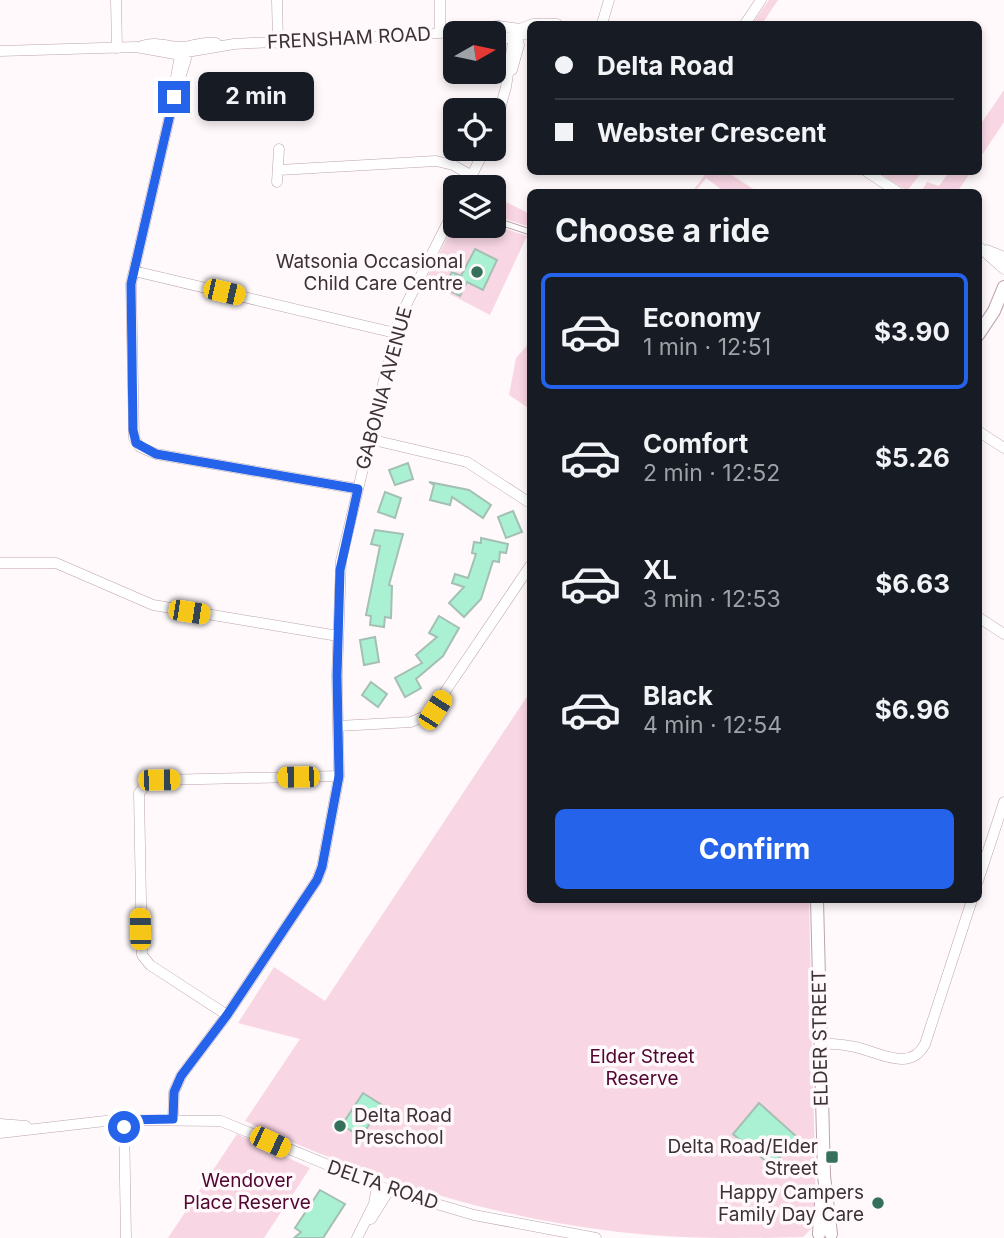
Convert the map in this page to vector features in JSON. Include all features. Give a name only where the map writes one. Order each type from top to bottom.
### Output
[{"type":"street","points":[[116,0],[117,48]]},
{"type":"street","points":[[277,0],[278,43]]},
{"type":"street","points":[[440,0],[440,33]]},
{"type":"street","points":[[603,21],[608,0]]},
{"type":"street","points":[[747,21],[761,0]]},
{"type":"street","name":"FRENSHAM ROAD","points":[[515,35],[527,28]]},
{"type":"street","name":"FRENSHAM ROAD","points":[[506,30],[515,35]]},
{"type":"street","name":"FRENSHAM ROAD","points":[[0,51],[136,47],[157,42],[182,51],[198,42],[278,43],[443,33]]},
{"type":"street","name":"FRENSHAM ROAD","points":[[506,34],[527,33]]},
{"type":"street","points":[[503,98],[516,57],[515,35]]},
{"type":"street","points":[[182,51],[130,299],[133,430],[140,447],[156,454],[358,489]]},
{"type":"street","points":[[277,182],[279,149]]},
{"type":"street","points":[[279,170],[436,161],[453,165],[470,175]]},
{"type":"street","points":[[872,175],[893,189]]},
{"type":"street","name":"GABONIA AVENUE","points":[[173,1119],[177,1083],[227,1015],[317,880],[324,857],[339,776],[338,636],[341,561],[395,332],[403,308],[443,231]]},
{"type":"street","points":[[982,247],[1004,257]]},
{"type":"street","points":[[982,248],[1004,268]]},
{"type":"street","points":[[134,271],[395,332]]},
{"type":"street","points":[[982,329],[999,306],[1004,287]]},
{"type":"street","points":[[982,434],[1004,448]]},
{"type":"street","points":[[369,439],[467,462],[527,501]]},
{"type":"street","points":[[0,563],[56,563],[153,605],[338,636]]},
{"type":"street","points":[[338,726],[411,722],[430,715],[527,570]]},
{"type":"street","points":[[982,620],[1004,634]]},
{"type":"street","points":[[227,1015],[150,965],[142,955],[139,793],[148,782],[159,780],[339,776]]},
{"type":"street","points":[[982,869],[1004,803]]},
{"type":"street","name":"ELDER STREET","points":[[817,903],[825,1236]]},
{"type":"street","points":[[821,1043],[851,1046],[902,1060],[917,1056],[925,1044],[971,903]]},
{"type":"street","name":"DELTA ROAD","points":[[0,1133],[124,1120],[210,1119],[233,1125],[389,1190],[474,1215],[596,1238]]},
{"type":"street","points":[[124,1120],[126,1238]]},
{"type":"street","name":"DELTA ROAD","points":[[0,1124],[51,1128]]},
{"type":"street","points":[[366,1224],[377,1186]]},
{"type":"street","points":[[357,1238],[378,1212],[389,1190]]},
{"type":"lane","points":[[506,224],[527,231]]},
{"type":"green space","points":[[769,0],[778,0],[764,21],[754,21]]},
{"type":"green space","points":[[1004,90],[1004,122],[982,155],[982,122]]},
{"type":"green space","points":[[705,175],[732,175],[753,189],[721,189],[706,178],[697,189],[694,189]]},
{"type":"green space","points":[[883,175],[920,175],[909,189],[904,189]]},
{"type":"green space","points":[[947,175],[969,175],[959,189],[923,189],[927,182],[939,186]]},
{"type":"green space","points":[[506,202],[527,212],[527,226],[506,219]]},
{"type":"green space","points":[[506,229],[527,236],[490,315],[425,281],[447,238],[506,238]],"holes":[[[475,249],[497,260],[483,289],[467,282],[459,296],[444,288],[452,272],[461,276]]]},
{"type":"green space","points":[[527,345],[527,407],[509,395],[516,358]]},
{"type":"green space","name":"Elder Street Reserve","points":[[527,697],[527,903],[809,903],[816,1213],[814,1226],[803,1237],[723,1238],[599,1230],[538,1219],[418,1189],[360,1169],[245,1121],[300,1039],[238,1023],[274,967],[325,1001]]},
{"type":"green space","name":"Wendover Place Reserve","points":[[237,1134],[310,1168],[264,1238],[168,1238]]},
{"type":"building","name":"Watsonia Occasional Child Care Centre","points":[[475,249],[497,260],[483,290],[467,282],[460,296],[444,288],[452,272],[461,276]]},
{"type":"building","points":[[408,463],[413,479],[395,485],[389,470]]},
{"type":"building","points":[[429,482],[469,490],[491,505],[483,518],[452,497],[450,505],[430,500],[434,485]]},
{"type":"building","points":[[385,492],[401,498],[395,518],[378,512]]},
{"type":"building","points":[[513,511],[522,532],[506,538],[498,517]]},
{"type":"building","points":[[375,530],[403,534],[389,585],[392,586],[391,618],[385,617],[384,627],[370,625],[371,616],[366,615],[380,546],[371,544]]},
{"type":"building","points":[[481,538],[508,544],[506,553],[500,552],[499,562],[493,561],[481,599],[464,617],[449,603],[464,587],[452,583],[455,574],[468,578],[476,554],[472,553],[474,542],[481,543]]},
{"type":"building","points":[[439,616],[459,628],[443,656],[416,679],[421,688],[405,697],[395,678],[422,663],[416,655],[437,637],[429,633]]},
{"type":"building","points":[[375,637],[379,662],[364,665],[360,640]]},
{"type":"building","points":[[371,682],[387,694],[378,707],[362,695]]},
{"type":"building","points":[[363,1093],[382,1105],[361,1137],[342,1125]]},
{"type":"building","points":[[759,1103],[797,1137],[772,1166],[733,1134]]},
{"type":"building","points":[[320,1190],[345,1204],[323,1238],[294,1238],[301,1232],[295,1228]]},
{"type":"place","name":"Watsonia Occasional Child Care Centre","points":[[477,272]]},
{"type":"place","name":"Delta Road Preschool","points":[[340,1126]]},
{"type":"place","name":"Delta Road/Elder Street","points":[[832,1157]]},
{"type":"place","name":"Happy Campers Family Day Care","points":[[878,1203]]},
{"type":"route","points":[[124,1127],[124,1120],[173,1119],[174,1092],[181,1076],[227,1015],[320,872],[340,763],[337,676],[340,570],[358,489],[156,454],[144,450],[136,443],[133,430],[131,284],[174,97]]}]
